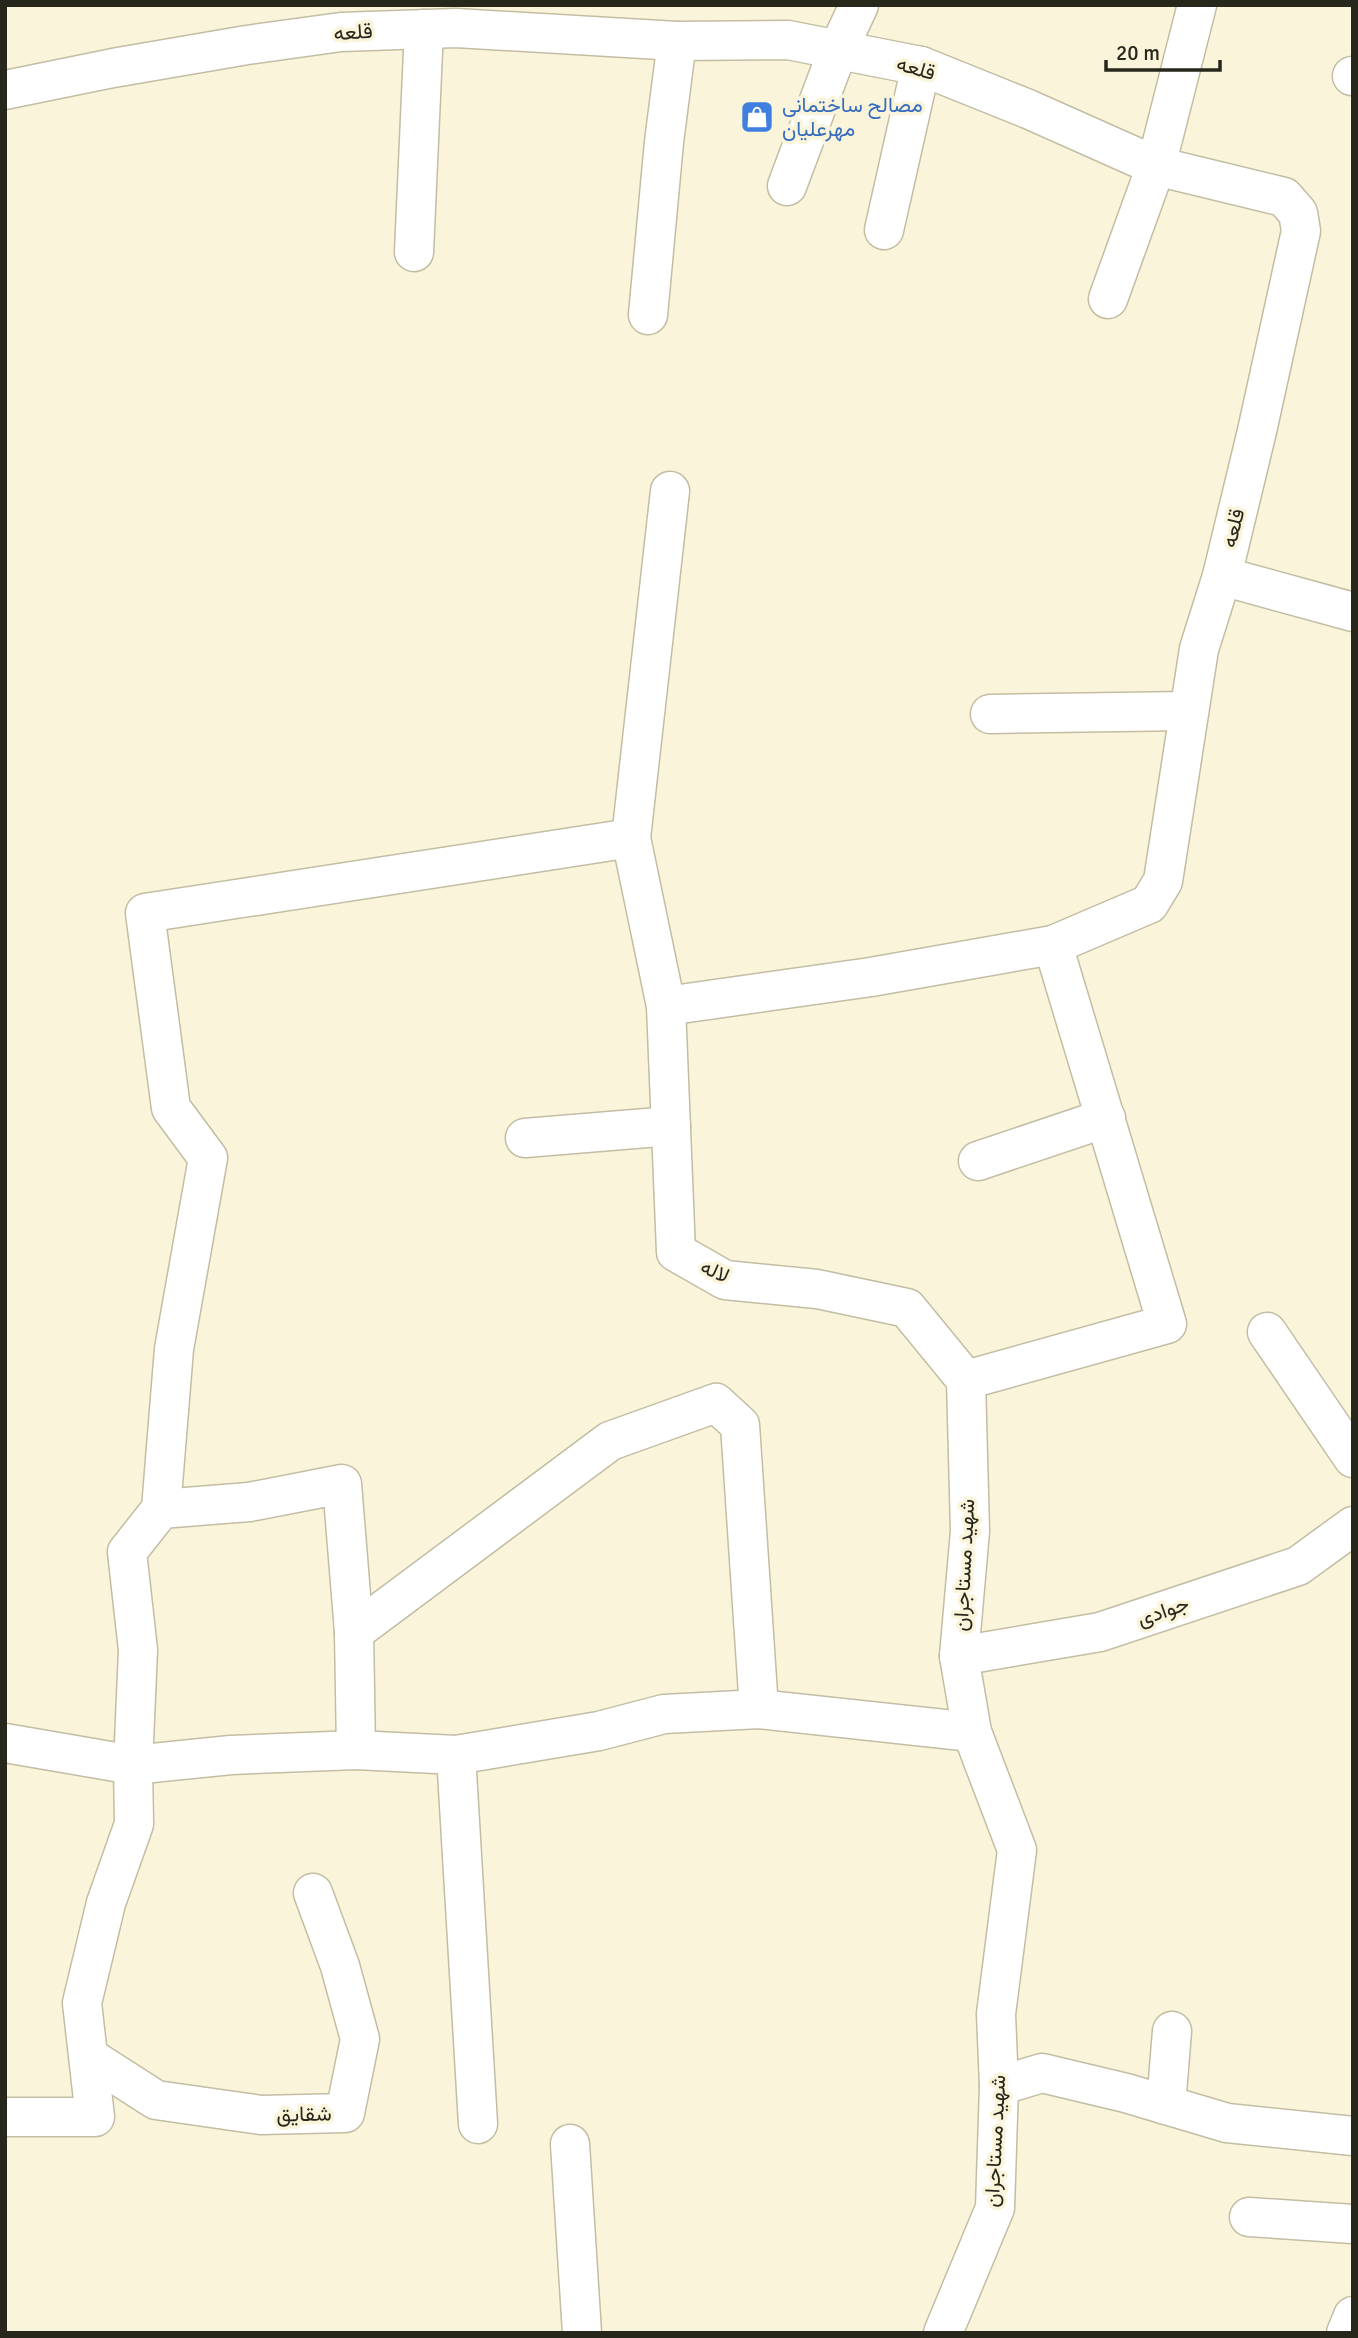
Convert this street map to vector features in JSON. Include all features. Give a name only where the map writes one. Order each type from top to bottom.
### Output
[{"type":"street","points":[[787,186],[838,50],[859,5]]},
{"type":"street","points":[[1108,299],[1156,166],[1197,5]]},
{"type":"street","name":"قلعه","points":[[5,90],[113,68],[341,32],[456,28],[677,41],[788,40],[920,66],[1028,109],[1156,166],[1284,197],[1298,213],[1301,231],[1222,576],[1353,612]]},
{"type":"street","points":[[414,252],[424,29]]},
{"type":"street","points":[[648,316],[664,142],[677,41]]},
{"type":"street","points":[[884,230],[920,66]]},
{"type":"street","name":"لاله","points":[[670,491],[631,838],[666,1006],[676,1252],[725,1280],[817,1289],[907,1308],[965,1380]]},
{"type":"street","points":[[666,1006],[871,976],[1053,945],[1149,904],[1163,881],[1187,711],[1199,649],[1222,576]]},
{"type":"street","points":[[990,713],[1187,711]]},
{"type":"street","points":[[5,2117],[95,2117],[82,2003],[106,1903],[134,1824],[133,1765],[138,1650],[127,1552],[161,1509],[174,1349],[208,1158],[170,1108],[145,913],[631,838]]},
{"type":"street","points":[[965,1380],[1167,1324],[1053,945]]},
{"type":"street","points":[[978,1161],[1106,1118]]},
{"type":"street","points":[[525,1138],[671,1125]]},
{"type":"street","points":[[1267,1332],[1353,1458]]},
{"type":"street","name":"شهید مستاجران","points":[[943,2333],[995,2208],[999,2086],[996,2014],[1017,1850],[972,1732],[958,1656],[970,1531],[965,1380]]},
{"type":"street","points":[[354,1632],[610,1441],[716,1403],[740,1425],[759,1709]]},
{"type":"street","points":[[161,1509],[249,1502],[342,1484],[354,1632],[356,1750]]},
{"type":"street","name":"جوادی","points":[[958,1656],[1100,1632],[1298,1566],[1353,1526]]},
{"type":"street","points":[[5,1743],[133,1765],[231,1755],[356,1750],[456,1755],[598,1731],[664,1714],[759,1709],[972,1732]]},
{"type":"street","points":[[456,1755],[478,2124]]},
{"type":"street","name":"شقایق","points":[[89,2057],[156,2099],[261,2115],[345,2113],[360,2039],[340,1966],[313,1893]]},
{"type":"street","points":[[1166,2105],[1171,2031]]},
{"type":"street","points":[[999,2086],[1042,2073],[1227,2123],[1353,2136]]},
{"type":"street","points":[[570,2144],[582,2333]]},
{"type":"street","points":[[1249,2217],[1353,2224]]},
{"type":"street","points":[[1346,2333],[1353,2316]]},
{"type":"place","name":"مصالح ساختمانی مهرعلیان","points":[[757,117]]}]
